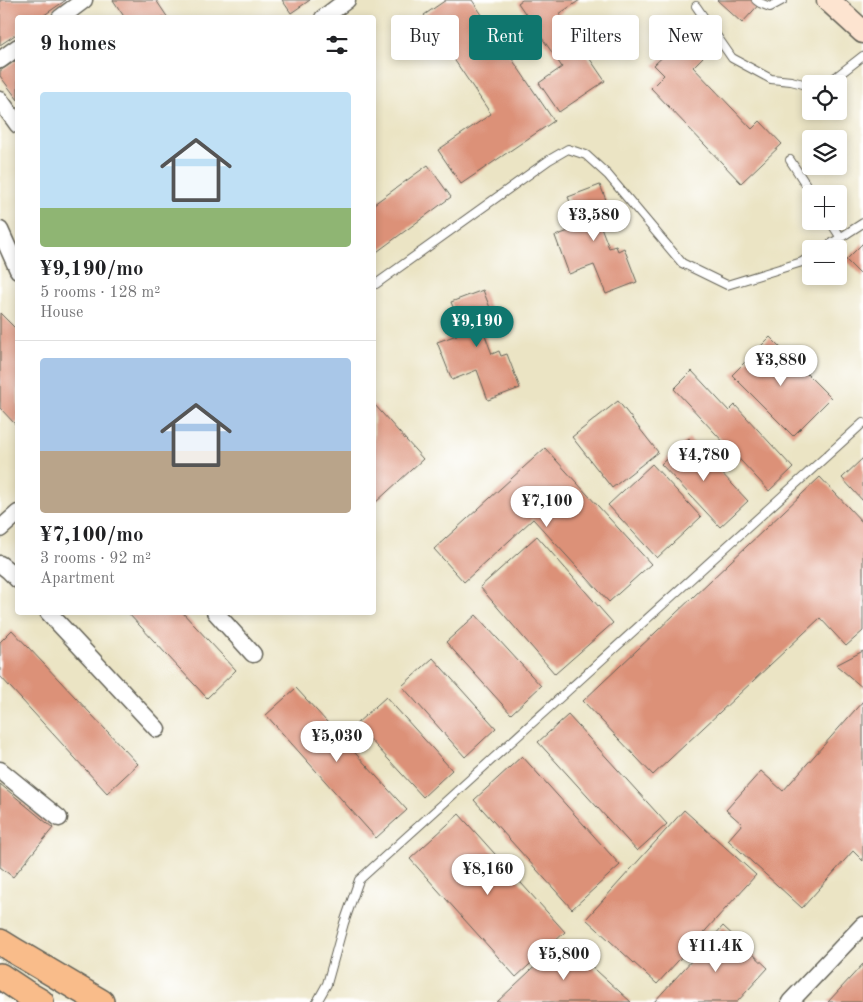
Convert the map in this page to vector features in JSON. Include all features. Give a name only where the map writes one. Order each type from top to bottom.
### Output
[{"type":"main road","points":[[828,0],[863,32]]},
{"type":"main road","points":[[0,942],[101,1002]]},
{"type":"main road","points":[[0,976],[41,1002]]},
{"type":"street","points":[[64,15],[84,0]]},
{"type":"street","points":[[327,15],[347,0]]},
{"type":"street","points":[[0,60],[15,49]]},
{"type":"street","points":[[0,100],[15,121]]},
{"type":"street","points":[[0,230],[15,263]]},
{"type":"street","points":[[0,529],[15,516]]},
{"type":"street","points":[[0,564],[15,577]]},
{"type":"street","points":[[51,615],[157,729]]},
{"type":"street","points":[[218,615],[253,654]]},
{"type":"street","points":[[0,770],[59,818]]},
{"type":"street","points":[[790,1002],[863,925]]},
{"type":"lane","points":[[756,0],[770,6],[783,0]]},
{"type":"lane","points":[[696,6],[732,58],[771,79],[802,84]]},
{"type":"lane","points":[[839,75],[863,56]]},
{"type":"lane","points":[[376,284],[549,160],[568,149],[586,155],[608,175],[682,263],[727,285],[802,262]]},
{"type":"lane","points":[[790,160],[806,185]]},
{"type":"lane","points":[[838,240],[863,224]]},
{"type":"lane","points":[[836,230],[841,238]]},
{"type":"lane","points":[[318,1002],[327,984],[344,923],[359,880],[863,423]]},
{"type":"building","points":[[0,0],[66,0],[44,15],[15,15],[15,35],[0,45]]},
{"type":"building","points":[[113,0],[156,0],[166,15],[123,15]]},
{"type":"building","points":[[282,0],[310,0],[291,13]]},
{"type":"building","points":[[446,0],[472,0],[482,15],[469,15],[469,60],[513,60],[554,121],[461,184],[438,150],[491,114],[454,60],[459,60],[459,15],[424,15]]},
{"type":"building","points":[[522,0],[580,0],[560,15],[552,15],[552,52],[542,38],[542,15],[526,15],[518,3]]},
{"type":"building","points":[[717,0],[763,0],[742,23]]},
{"type":"building","points":[[557,60],[591,60],[605,81],[559,112],[539,83],[562,67]]},
{"type":"building","points":[[659,60],[700,60],[693,67],[752,129],[760,121],[782,144],[741,183],[651,88],[664,75],[654,65]]},
{"type":"building","points":[[15,61],[15,96],[0,76],[0,71]]},
{"type":"building","points":[[428,165],[451,197],[376,253],[376,203]]},
{"type":"building","points":[[600,185],[613,217],[603,221],[605,226],[601,227],[609,248],[616,246],[618,251],[624,248],[637,282],[606,294],[594,265],[569,274],[555,236],[574,229],[569,217],[575,214],[568,197]]},
{"type":"building","points":[[863,243],[863,277],[847,261]]},
{"type":"building","points":[[483,290],[496,323],[486,327],[488,332],[484,333],[492,354],[499,351],[501,356],[507,354],[520,388],[488,400],[477,370],[452,380],[437,342],[457,335],[453,322],[458,320],[451,302]]},
{"type":"building","points":[[0,313],[15,328],[15,424],[0,408]]},
{"type":"building","points":[[770,337],[831,398],[793,436],[732,375]]},
{"type":"building","points":[[692,371],[729,411],[735,405],[793,468],[769,491],[674,389]]},
{"type":"building","points":[[618,401],[658,452],[612,488],[572,437]]},
{"type":"building","points":[[376,406],[423,459],[376,502]]},
{"type":"building","points":[[689,438],[748,501],[720,527],[661,464]]},
{"type":"building","points":[[545,448],[651,564],[609,602],[533,519],[464,582],[434,549]]},
{"type":"building","points":[[863,458],[863,501],[842,478]]},
{"type":"building","points":[[652,464],[701,517],[657,558],[608,505]]},
{"type":"building","points":[[820,477],[863,523],[863,631],[846,646],[820,618],[653,775],[583,701]]},
{"type":"building","points":[[537,536],[613,623],[555,674],[480,587]]},
{"type":"building","points":[[130,615],[185,615],[236,670],[207,698]]},
{"type":"building","points":[[476,615],[541,686],[511,714],[446,642]]},
{"type":"building","points":[[12,630],[138,764],[107,793],[0,676],[0,642]]},
{"type":"building","points":[[863,651],[863,688],[836,665]]},
{"type":"building","points":[[433,658],[496,728],[465,757],[402,686]]},
{"type":"building","points":[[296,688],[407,810],[376,838],[266,715]]},
{"type":"building","points":[[386,697],[452,770],[423,797],[356,724]]},
{"type":"building","points":[[863,701],[863,861],[853,851],[802,908],[728,840],[742,824],[726,810],[761,771],[783,791]]},
{"type":"building","points":[[568,715],[667,824],[637,851],[538,742]]},
{"type":"building","points":[[522,756],[620,865],[572,909],[474,800]]},
{"type":"building","points":[[0,784],[53,828],[13,877],[0,867]]},
{"type":"building","points":[[684,810],[756,875],[657,984],[586,919]]},
{"type":"building","points":[[459,814],[565,932],[516,977],[410,859]]},
{"type":"building","points":[[723,926],[768,968],[737,1002],[654,1002]]},
{"type":"building","points":[[563,940],[631,1002],[497,1002]]},
{"type":"building","points":[[863,964],[863,1002],[828,1002]]}]
